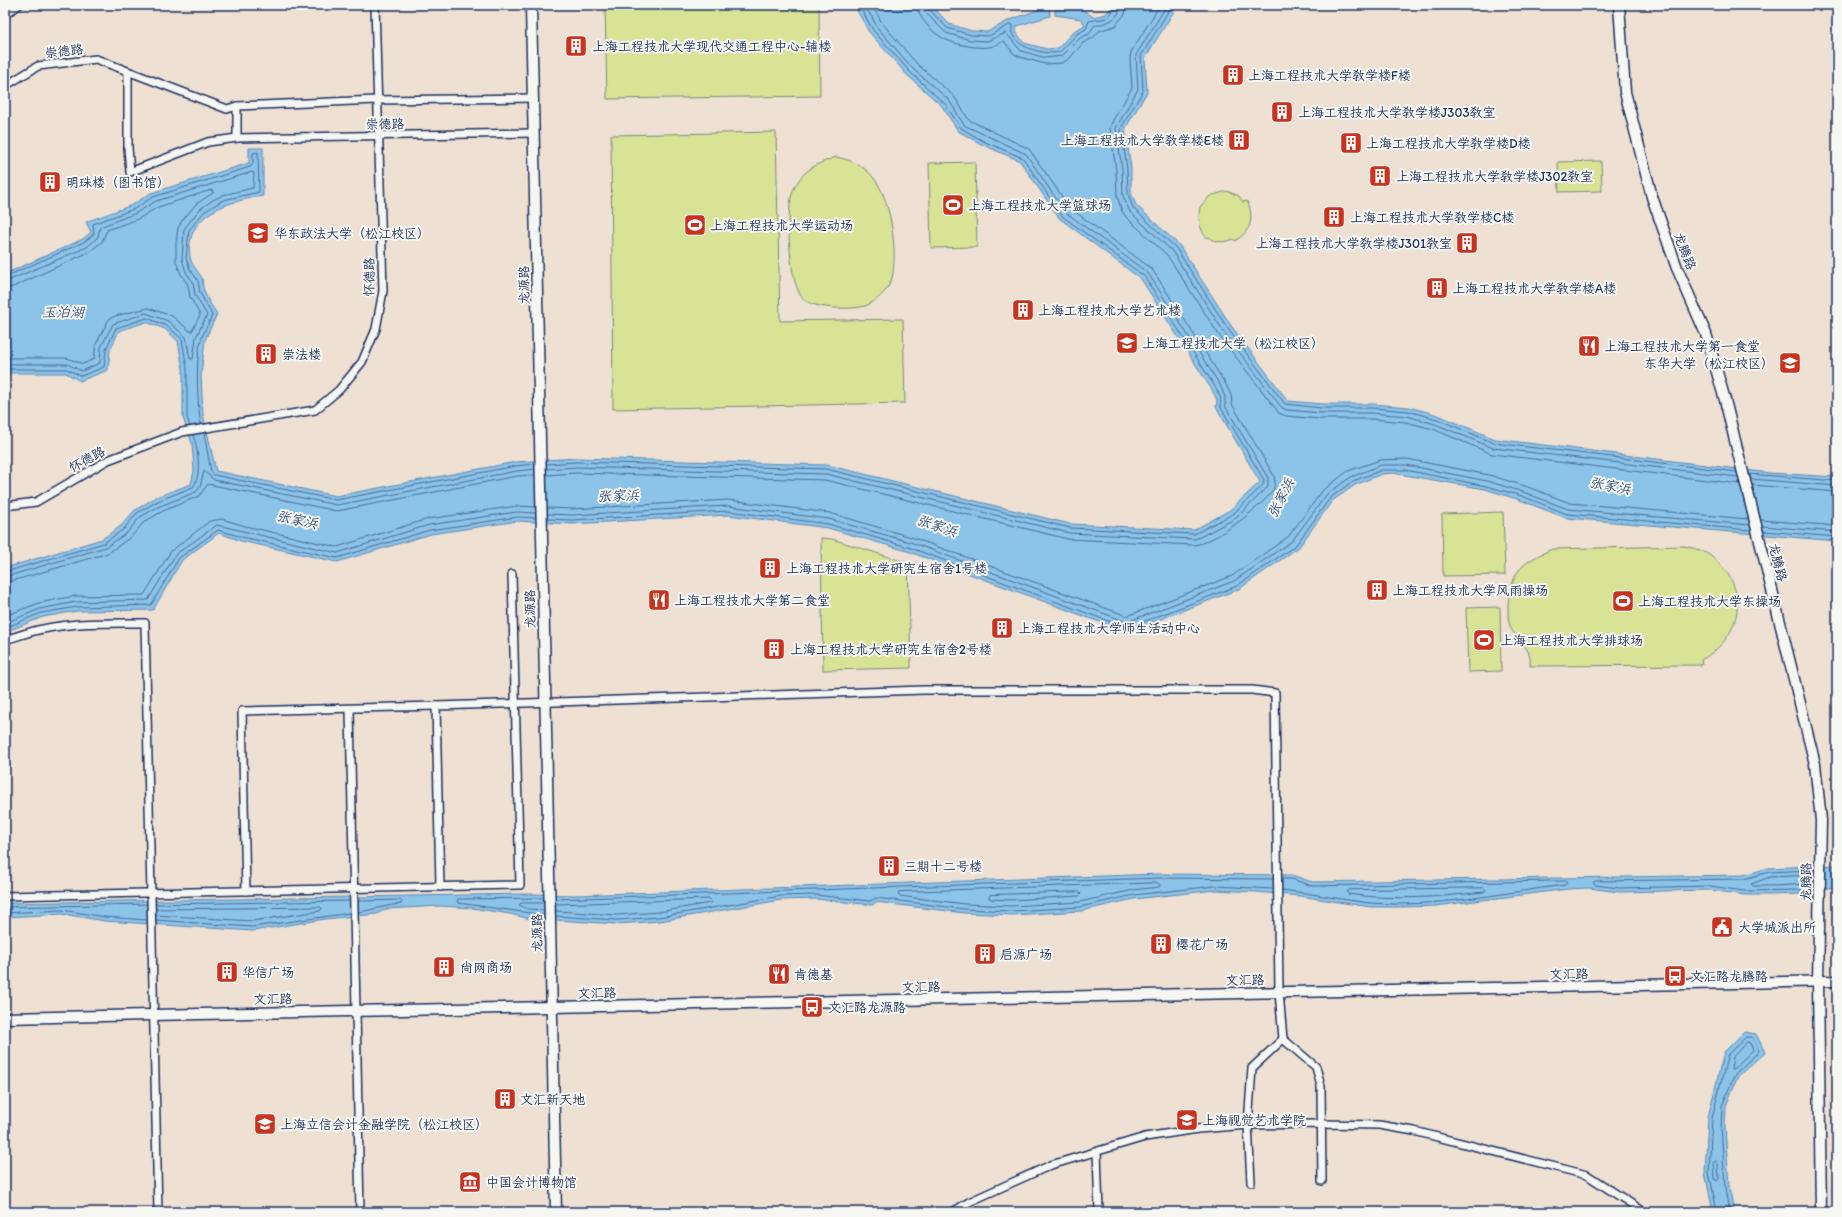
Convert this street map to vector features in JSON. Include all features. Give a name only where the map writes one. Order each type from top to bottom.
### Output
[{"type":"main road","name":"龙源路","points":[[531,5],[556,1212]]},
{"type":"main road","name":"龙腾路","points":[[1619,5],[1625,92],[1652,197],[1677,268],[1706,334],[1737,450],[1815,764],[1821,820],[1818,982],[1821,1212]]},
{"type":"main road","name":"文汇路","points":[[5,1018],[551,1006],[1459,990],[1837,981]]},
{"type":"street","points":[[5,14],[19,5]]},
{"type":"street","name":"怀德路","points":[[5,506],[36,502],[108,460],[182,432],[223,424],[315,410],[339,390],[362,362],[376,329],[383,291],[375,5]]},
{"type":"street","name":"崇德路","points":[[5,86],[38,66],[96,59],[227,109],[237,106],[377,100],[533,98]]},
{"type":"street","name":"崇德路","points":[[128,72],[130,172],[208,142],[237,138],[534,134]]},
{"type":"street","points":[[237,106],[237,138]]},
{"type":"street","points":[[5,896],[520,885],[512,574]]},
{"type":"street","points":[[5,640],[43,629],[72,624],[95,622],[145,624],[158,1212]]},
{"type":"street","points":[[246,891],[242,711],[516,704],[924,690],[1252,690],[1274,693],[1279,992],[1283,1039],[1316,1067],[1321,1086],[1322,1181]]},
{"type":"street","points":[[436,706],[440,887]]},
{"type":"street","points":[[350,709],[360,1212]]},
{"type":"street","points":[[1251,1182],[1248,1125],[1252,1068],[1283,1039]]},
{"type":"street","points":[[952,1212],[969,1202],[1051,1165],[1145,1137],[1198,1129],[1248,1125],[1321,1124],[1379,1125],[1414,1131],[1587,1175],[1644,1212]]},
{"type":"street","points":[[1097,1152],[1099,1212]]},
{"type":"green space","points":[[605,5],[819,5],[820,96],[607,99]]},
{"type":"green space","name":"上海工程技术大学运动场","points":[[776,132],[780,321],[903,319],[905,403],[613,409],[611,135]]},
{"type":"green space","points":[[836,157],[856,164],[865,169],[873,177],[884,198],[892,225],[894,267],[892,278],[888,287],[878,299],[865,306],[843,308],[811,304],[800,294],[795,283],[792,268],[789,217],[793,191],[799,180],[811,168]]},
{"type":"green space","points":[[1601,161],[1602,191],[1559,192],[1558,162]]},
{"type":"green space","name":"上海工程技术大学篮球场","points":[[975,162],[977,247],[931,248],[929,163]]},
{"type":"green space","points":[[1227,191],[1239,196],[1243,202],[1247,201],[1251,218],[1250,224],[1245,233],[1235,241],[1233,239],[1224,242],[1209,237],[1207,238],[1202,231],[1199,216],[1200,207],[1210,196]]},
{"type":"green space","points":[[1503,512],[1505,575],[1443,576],[1442,514]]},
{"type":"green space","points":[[821,538],[832,539],[908,563],[911,668],[823,670]]},
{"type":"green space","name":"上海工程技术大学东操场","points":[[1684,546],[1699,550],[1712,557],[1724,569],[1733,583],[1737,597],[1737,612],[1733,625],[1726,639],[1715,650],[1701,660],[1702,665],[1530,666],[1530,655],[1510,626],[1508,611],[1509,594],[1514,578],[1518,571],[1526,563],[1552,549]]},
{"type":"green space","name":"上海工程技术大学排球场","points":[[1500,607],[1501,671],[1468,672],[1466,608]]},
{"type":"green space","points":[[1834,895],[1837,895],[1837,969],[1836,969]]},
{"type":"water","points":[[854,5],[931,5],[949,24],[972,31],[987,32],[1010,20],[1049,6],[1050,16],[1017,26],[1016,32],[1024,43],[1047,49],[1058,48],[1074,31],[1085,25],[1081,19],[1055,15],[1055,5],[1081,8],[1093,17],[1106,14],[1113,5],[1176,5],[1176,8],[1145,58],[1147,92],[1125,129],[1131,168],[1131,193],[1136,205],[1179,245],[1232,327],[1288,401],[1322,404],[1373,404],[1409,407],[1438,415],[1495,439],[1770,473],[1837,477],[1837,541],[1566,518],[1520,500],[1485,489],[1393,473],[1382,474],[1355,485],[1332,501],[1299,547],[1239,589],[1127,632],[907,551],[828,528],[728,515],[572,524],[518,521],[431,534],[337,562],[241,541],[219,533],[182,560],[153,610],[77,611],[43,617],[5,632],[5,568],[102,539],[121,526],[134,511],[156,497],[191,484],[194,471],[192,443],[183,418],[183,369],[178,341],[165,329],[146,322],[119,331],[110,350],[108,370],[80,381],[66,373],[5,373],[5,274],[83,239],[91,232],[86,222],[132,205],[151,193],[249,163],[249,148],[263,148],[263,196],[237,201],[212,212],[202,220],[194,230],[190,242],[191,260],[202,278],[206,297],[217,314],[205,340],[201,375],[203,414],[216,471],[336,496],[516,462],[576,458],[827,465],[1070,524],[1194,530],[1230,510],[1260,482],[1216,407],[1217,400],[1212,390],[1141,279],[1059,218],[1020,161],[981,144],[958,131],[942,106],[907,75],[869,32]]},
{"type":"water","points":[[1837,865],[1837,886],[1801,894],[1744,895],[1710,890],[1619,892],[1589,888],[1568,889],[1436,906],[1402,907],[1370,907],[1300,896],[1216,890],[1134,899],[1081,911],[1012,915],[964,913],[875,902],[873,905],[816,899],[781,900],[660,921],[617,924],[526,918],[472,908],[441,906],[386,909],[377,914],[325,919],[253,931],[105,921],[62,914],[5,917],[5,903],[527,894],[576,895],[1159,874],[1292,875],[1312,882],[1744,875],[1768,868]]},
{"type":"water","points":[[1744,1032],[1756,1034],[1765,1052],[1738,1076],[1726,1106],[1725,1127],[1729,1186],[1734,1212],[1713,1212],[1705,1173],[1708,1117],[1724,1052]]},
{"type":"place","name":"上海工程技术大学现代交通工程中心-辅楼","points":[[576,46]]},
{"type":"place","name":"上海工程技术大学教学楼F楼","points":[[1233,75]]},
{"type":"place","name":"上海工程技术大学教学楼J303教室","points":[[1282,112]]},
{"type":"place","name":"上海工程技术大学教学楼E楼","points":[[1239,140]]},
{"type":"place","name":"上海工程技术大学教学楼D楼","points":[[1351,143]]},
{"type":"place","name":"上海工程技术大学教学楼J302教室","points":[[1380,176]]},
{"type":"place","name":"明珠楼（图书馆）","points":[[50,182]]},
{"type":"place","name":"上海工程技术大学篮球场","points":[[953,205]]},
{"type":"place","name":"上海工程技术大学教学楼C楼","points":[[1334,217]]},
{"type":"place","name":"上海工程技术大学运动场","points":[[695,225]]},
{"type":"place","name":"华东政法大学（松江校区）","points":[[258,233]]},
{"type":"place","name":"上海工程技术大学教学楼J301教室","points":[[1467,243]]},
{"type":"place","name":"上海工程技术大学教学楼A楼","points":[[1437,288]]},
{"type":"place","name":"上海工程技术大学艺术楼","points":[[1023,310]]},
{"type":"place","name":"上海工程技术大学（松江校区）","points":[[1127,343]]},
{"type":"place","name":"上海工程技术大学第一食堂","points":[[1589,346]]},
{"type":"place","name":"崇法楼","points":[[266,354]]},
{"type":"place","name":"东华大学（松江校区）","points":[[1790,363]]},
{"type":"place","name":"上海工程技术大学研究生宿舍1号楼","points":[[770,568]]},
{"type":"place","name":"上海工程技术大学风雨操场","points":[[1377,590]]},
{"type":"place","name":"上海工程技术大学第二食堂","points":[[659,600]]},
{"type":"place","name":"上海工程技术大学东操场","points":[[1623,601]]},
{"type":"place","name":"上海工程技术大学师生活动中心","points":[[1002,628]]},
{"type":"place","name":"上海工程技术大学排球场","points":[[1484,640]]},
{"type":"place","name":"上海工程技术大学研究生宿舍2号楼","points":[[774,649]]},
{"type":"place","name":"三期十二号楼","points":[[889,866]]},
{"type":"place","name":"大学城派出所","points":[[1722,927]]},
{"type":"place","name":"樱花广场","points":[[1161,944]]},
{"type":"place","name":"启源广场","points":[[985,954]]},
{"type":"place","name":"尚网商场","points":[[444,967]]},
{"type":"place","name":"华信广场","points":[[227,972]]},
{"type":"place","name":"肯德基","points":[[779,974]]},
{"type":"place","name":"文汇路龙腾路","points":[[1675,976]]},
{"type":"place","name":"文汇路龙源路","points":[[812,1007]]},
{"type":"place","name":"文汇新天地","points":[[505,1099]]},
{"type":"place","name":"上海视觉艺术学院","points":[[1187,1120]]},
{"type":"place","name":"上海立信会计金融学院（松江校区）","points":[[265,1124]]},
{"type":"place","name":"中国会计博物馆","points":[[470,1182]]},
{"type":"water label","name":"玉泊湖","points":[[63,312]]},
{"type":"water label","name":"张家浜","points":[[1610,486]]},
{"type":"water label","name":"张家浜","points":[[618,496]]},
{"type":"water label","name":"张家浜","points":[[1281,498]]},
{"type":"water label","name":"张家浜","points":[[297,520]]},
{"type":"water label","name":"张家浜","points":[[937,526]]}]
